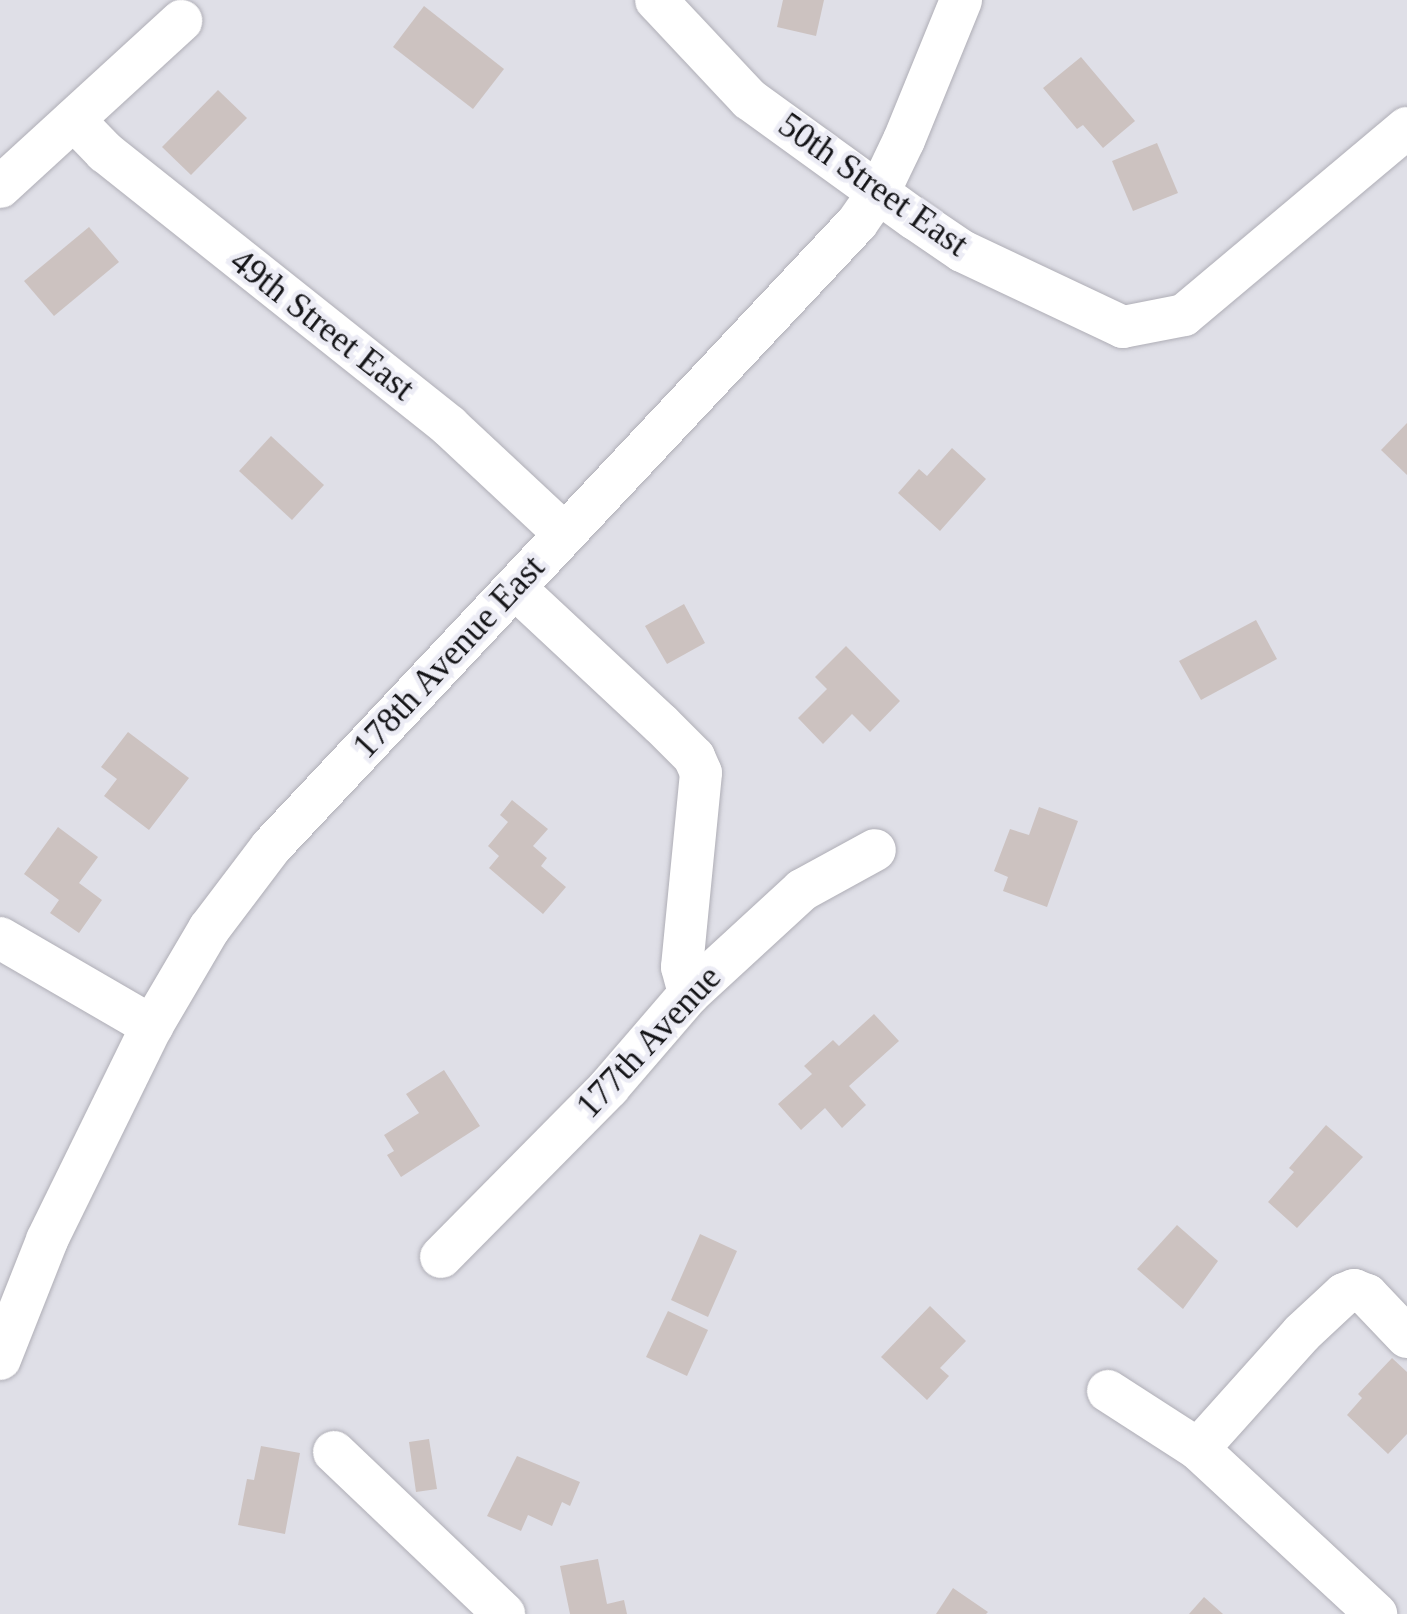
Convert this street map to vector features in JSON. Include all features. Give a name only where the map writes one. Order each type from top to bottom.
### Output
[{"type":"street","name":"50th Street East","points":[[656,0],[749,99],[962,251],[1123,327],[1184,315],[1407,128]]},
{"type":"street","name":"178th Avenue East","points":[[0,1359],[47,1240],[152,1026],[210,929],[272,847],[825,259],[880,190],[960,0]]},
{"type":"street","points":[[0,187],[181,21]]},
{"type":"street","name":"49th Street East","points":[[74,120],[105,152],[449,426],[564,534]]},
{"type":"street","points":[[515,588],[661,724],[694,758],[701,773],[682,966],[689,994]]},
{"type":"street","name":"177th Avenue","points":[[441,1257],[609,1087],[689,994],[802,890],[874,850]]},
{"type":"street","points":[[0,938],[152,1026]]},
{"type":"street","points":[[1198,1449],[1302,1333],[1354,1290],[1366,1296],[1407,1337]]},
{"type":"street","points":[[1108,1391],[1198,1449],[1376,1614]]},
{"type":"street","points":[[334,1452],[504,1614]]},
{"type":"building","points":[[783,0],[824,0],[816,36],[777,27]]},
{"type":"building","points":[[424,6],[504,69],[473,109],[393,47]]},
{"type":"building","points":[[1081,57],[1135,121],[1103,148],[1083,125],[1077,129],[1043,88]]},
{"type":"building","points":[[218,90],[247,118],[191,175],[162,147]]},
{"type":"building","points":[[1157,143],[1178,193],[1133,211],[1112,161]]},
{"type":"building","points":[[89,227],[119,262],[54,316],[24,281]]},
{"type":"building","points":[[1407,423],[1407,475],[1381,450]]},
{"type":"building","points":[[271,436],[324,485],[292,520],[239,471]]},
{"type":"building","points":[[952,448],[986,479],[940,531],[898,493],[919,469],[927,476]]},
{"type":"building","points":[[684,604],[705,643],[667,664],[645,626]]},
{"type":"building","points":[[1256,620],[1277,659],[1201,700],[1179,661]]},
{"type":"building","points":[[846,646],[900,701],[870,732],[852,714],[823,744],[798,718],[827,689],[815,677]]},
{"type":"building","points":[[128,732],[189,778],[149,830],[104,796],[117,779],[101,767]]},
{"type":"building","points":[[512,800],[548,829],[533,846],[547,858],[541,866],[566,887],[543,914],[489,868],[499,856],[488,846],[508,822],[500,815]]},
{"type":"building","points":[[1039,807],[1078,821],[1047,907],[1003,891],[1008,877],[994,871],[1010,829],[1029,835]]},
{"type":"building","points":[[58,827],[98,857],[79,883],[102,900],[79,933],[50,913],[59,900],[24,874]]},
{"type":"building","points":[[874,1014],[899,1041],[849,1086],[866,1105],[842,1128],[825,1108],[801,1130],[778,1104],[812,1074],[804,1066],[833,1040],[839,1046]]},
{"type":"building","points":[[444,1070],[480,1126],[401,1177],[387,1155],[394,1151],[384,1135],[419,1113],[406,1094]]},
{"type":"building","points":[[1326,1125],[1363,1157],[1297,1228],[1268,1202],[1294,1172],[1289,1168]]},
{"type":"building","points":[[1177,1225],[1218,1261],[1183,1309],[1137,1269]]},
{"type":"building","points":[[700,1234],[737,1251],[708,1317],[671,1300]]},
{"type":"building","points":[[930,1306],[966,1341],[940,1368],[949,1376],[927,1400],[881,1357]]},
{"type":"building","points":[[668,1311],[708,1330],[687,1376],[646,1357]]},
{"type":"building","points":[[1392,1358],[1407,1372],[1407,1434],[1388,1454],[1347,1415],[1362,1398],[1358,1394]]},
{"type":"building","points":[[429,1439],[437,1489],[416,1492],[409,1442]]},
{"type":"building","points":[[261,1446],[300,1453],[285,1534],[238,1525],[247,1479],[254,1480]]},
{"type":"building","points":[[517,1456],[580,1482],[570,1506],[562,1502],[552,1526],[528,1515],[521,1531],[487,1516]]},
{"type":"building","points":[[598,1559],[607,1604],[624,1600],[627,1614],[570,1614],[560,1566]]},
{"type":"building","points":[[953,1588],[988,1612],[936,1614]]},
{"type":"building","points":[[1204,1597],[1223,1614],[1189,1614]]}]
